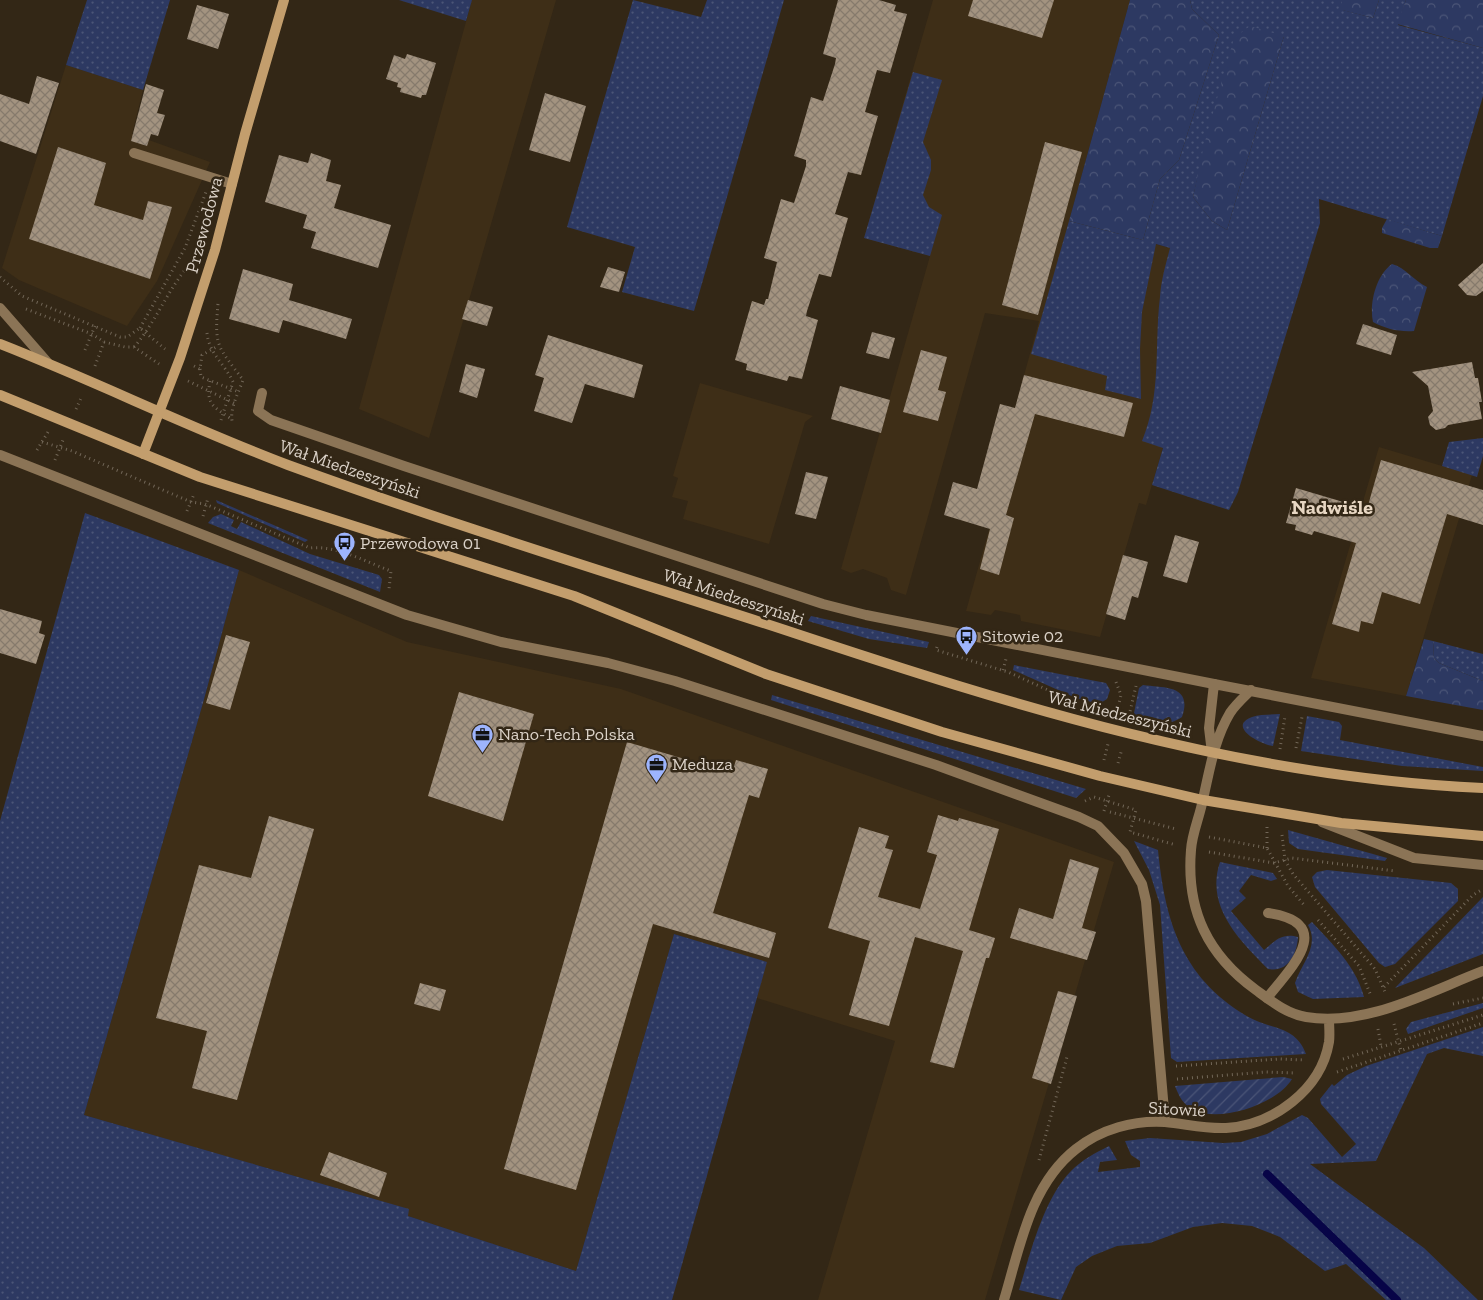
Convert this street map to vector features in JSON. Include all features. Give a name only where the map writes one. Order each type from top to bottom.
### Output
[{"type":"main road","name":"Przewodowa","points":[[143,454],[180,358],[215,250],[284,0]]},
{"type":"main road","name":"Wał Miedzeszyński","points":[[0,344],[216,436],[349,486],[974,692],[1111,730],[1212,753],[1401,782],[1483,788]]},
{"type":"main road","points":[[0,395],[200,477],[574,596],[795,684],[942,732],[1100,776],[1203,800],[1380,828],[1483,836]]},
{"type":"street","points":[[134,153],[232,184]]},
{"type":"street","points":[[0,308],[48,363]]},
{"type":"street","points":[[262,393],[258,411],[271,420],[404,466],[823,604],[866,615],[1483,736]]},
{"type":"street","points":[[0,455],[407,615],[501,642],[608,663],[675,681],[936,765],[1096,825],[1124,853],[1134,868],[1144,893],[1165,1122]]},
{"type":"street","points":[[1212,753],[1209,728],[1214,684]]},
{"type":"street","points":[[1251,690],[1230,712],[1212,753],[1191,849],[1193,900],[1197,918],[1211,945],[1227,965],[1266,998],[1297,1015],[1329,1019],[1374,1012],[1483,971]]},
{"type":"street","points":[[1314,819],[1414,858],[1483,865]]},
{"type":"street","points":[[1266,998],[1293,967],[1302,954],[1305,944],[1305,934],[1296,922],[1281,914],[1268,912]]},
{"type":"street","name":"Sitowie","points":[[1004,1300],[1038,1194],[1055,1168],[1077,1148],[1104,1132],[1130,1124],[1165,1122],[1202,1128],[1228,1128],[1253,1123],[1277,1113],[1300,1095],[1318,1072],[1329,1041],[1329,1019]]},
{"type":"path","points":[[134,347],[145,335],[182,273],[195,259]]},
{"type":"path","points":[[0,277],[22,296],[120,337],[127,337],[140,328],[145,335],[200,369]]},
{"type":"path","points":[[218,302],[215,333],[218,346],[243,380],[230,418]]},
{"type":"path","points":[[18,307],[92,334],[104,342],[125,348],[134,347],[208,392],[226,401],[258,411]]},
{"type":"path","points":[[207,324],[210,350],[229,373],[233,382],[216,436]]},
{"type":"path","points":[[86,350],[95,326]]},
{"type":"path","points":[[218,346],[202,355],[201,377],[239,392]]},
{"type":"path","points":[[210,381],[208,399],[212,405],[230,418],[234,427]]},
{"type":"path","points":[[34,454],[51,428]]},
{"type":"path","points":[[42,442],[72,451],[191,502],[205,504],[310,548],[320,547],[338,552],[391,571],[389,590]]},
{"type":"path","points":[[181,526],[200,477]]},
{"type":"path","points":[[202,523],[205,504],[210,492]]},
{"type":"path","points":[[938,642],[936,650],[1003,670],[1060,695]]},
{"type":"path","points":[[1003,670],[1006,658]]},
{"type":"path","points":[[1276,764],[1288,699]]},
{"type":"path","points":[[1109,710],[1117,712],[1094,797],[1136,810],[1130,832],[1159,840]]},
{"type":"path","points":[[1267,848],[1266,831],[1269,811]]},
{"type":"path","points":[[1282,835],[1285,860],[1293,874],[1375,969],[1384,987],[1473,895],[1483,889]]},
{"type":"path","points":[[1223,855],[1274,863],[1292,858],[1400,871]]},
{"type":"path","points":[[1395,1026],[1401,1051]]},
{"type":"path","points":[[1038,1194],[1037,1169],[1066,1057]]},
{"type":"shaded area","points":[[472,0],[556,0],[429,438],[359,409]]},
{"type":"shaded area","points":[[933,0],[1130,0],[1069,221],[1218,261],[1146,505],[1139,503],[1100,637],[1021,621],[1020,615],[995,610],[991,615],[966,611],[1015,438],[1015,408],[1039,321],[985,313],[906,595],[891,590],[887,578],[863,569],[851,573],[841,569],[930,256],[864,238]]},
{"type":"shaded area","points":[[66,65],[143,90],[132,134],[210,162],[157,281],[127,326],[19,280],[2,268]]},
{"type":"shaded area","points":[[700,383],[813,416],[805,422],[769,544],[683,519],[688,501],[672,497],[678,478],[673,476]]},
{"type":"shaded area","points":[[1379,447],[1472,475],[1406,696],[1311,678]]},
{"type":"shaded area","points":[[239,570],[407,642],[621,689],[1114,862],[985,1300],[818,1300],[895,1041],[757,998],[766,962],[674,934],[576,1271],[408,1216],[408,1209],[84,1115],[203,703]]},
{"type":"green space","points":[[87,0],[170,0],[143,90],[66,65]]},
{"type":"green space","points":[[399,0],[472,0],[466,21]]},
{"type":"green space","points":[[633,0],[701,17],[707,0],[784,0],[694,311],[622,292],[635,247],[567,227]]},
{"type":"green space","points":[[1130,0],[1190,0],[1192,9],[1219,35],[1179,160],[1160,179],[1143,240],[1069,221]]},
{"type":"green space","points":[[1190,0],[1342,0],[1343,10],[1373,18],[1379,0],[1406,0],[1398,25],[1483,48],[1483,96],[1442,236],[1319,199],[1320,223],[1238,492],[1229,510],[1152,485],[1163,448],[1142,441],[1148,423],[1155,388],[1158,316],[1164,272],[1170,248],[1156,244],[1142,312],[1140,349],[1141,399],[1105,390],[1107,376],[1031,354],[1069,221],[1143,240],[1160,179],[1179,160],[1219,35],[1192,9]],"holes":[[[1284,36],[1227,230],[1212,221],[1193,197],[1197,180]]]},
{"type":"green space","points":[[1342,0],[1379,0],[1373,18],[1342,10]]},
{"type":"green space","points":[[1406,0],[1483,0],[1483,48],[1397,24]]},
{"type":"green space","points":[[1250,26],[1284,36],[1227,230],[1212,221],[1193,197],[1204,145],[1234,38]]},
{"type":"green space","points":[[913,72],[942,80],[923,142],[931,160],[931,170],[923,195],[929,207],[942,215],[930,256],[864,238]]},
{"type":"green space","points":[[1387,219],[1442,236],[1438,248],[1430,248],[1382,233],[1382,228]]},
{"type":"green space","points":[[1392,264],[1401,268],[1427,287],[1414,331],[1393,330],[1373,322],[1372,307],[1375,290],[1382,275]]},
{"type":"green space","points":[[1483,438],[1483,456],[1477,477],[1442,466],[1449,442]]},
{"type":"green space","points":[[216,500],[308,540],[305,542],[217,503]]},
{"type":"green space","points":[[85,513],[239,570],[203,703],[84,1115],[409,1209],[408,1216],[576,1271],[674,934],[767,962],[672,1300],[0,1300],[0,821]]},
{"type":"green space","points":[[221,514],[234,520],[231,526],[237,529],[241,522],[310,554],[379,575],[382,579],[380,592],[208,523],[213,517]]},
{"type":"green space","points":[[811,616],[929,642],[927,648],[869,639],[808,621]]},
{"type":"green space","points":[[1424,639],[1433,641],[1434,658],[1439,663],[1483,681],[1483,710],[1406,696]]},
{"type":"green space","points":[[1433,641],[1483,654],[1483,681],[1439,663],[1434,658]]},
{"type":"green space","points":[[1014,665],[1106,683],[1110,690],[1107,699],[1099,704],[1076,698],[1013,670]]},
{"type":"green space","points":[[1143,685],[1168,688],[1180,694],[1184,699],[1182,717],[1164,723],[1152,723],[1133,718],[1139,688]]},
{"type":"green space","points":[[772,695],[1086,789],[1076,798],[771,700]]},
{"type":"green space","points":[[1280,714],[1273,746],[1255,739],[1244,730],[1245,721],[1252,717]]},
{"type":"green space","points":[[1307,716],[1339,722],[1342,726],[1340,740],[1483,767],[1483,771],[1402,766],[1301,751]]},
{"type":"green space","points":[[1288,830],[1387,858],[1385,861],[1298,849],[1289,843]]},
{"type":"green space","points":[[1134,841],[1158,850],[1161,876],[1172,923],[1180,944],[1191,964],[1205,983],[1223,1000],[1245,1015],[1288,1032],[1301,1044],[1306,1054],[1177,1062],[1171,1058],[1160,905],[1149,870]]},
{"type":"green space","points":[[1220,862],[1273,873],[1277,879],[1271,881],[1251,875],[1239,891],[1246,898],[1231,911],[1264,950],[1283,937],[1298,937],[1296,950],[1286,965],[1281,968],[1268,969],[1236,934],[1221,908],[1217,893]]},
{"type":"green space","points":[[1327,870],[1451,883],[1458,889],[1458,901],[1395,964],[1385,967],[1379,963],[1315,887],[1312,877],[1317,872]]},
{"type":"green space","points":[[1483,897],[1483,954],[1395,988]]},
{"type":"green space","points":[[1312,922],[1350,966],[1364,997],[1313,999],[1298,992],[1295,983],[1311,948],[1312,940],[1308,925]]},
{"type":"green space","points":[[1483,1003],[1483,1008],[1408,1034],[1406,1029],[1411,1022]]},
{"type":"green space","points":[[1483,1027],[1483,1056],[1444,1048],[1427,1054],[1376,1161],[1310,1164],[1424,1248],[1478,1300],[1386,1300],[1346,1264],[1325,1271],[1280,1237],[1252,1226],[1222,1223],[1193,1227],[1150,1243],[1117,1246],[1092,1256],[1076,1267],[1061,1300],[1019,1290],[1039,1227],[1053,1196],[1061,1182],[1071,1171],[1094,1154],[1109,1146],[1117,1160],[1100,1162],[1098,1172],[1140,1167],[1140,1161],[1131,1155],[1125,1141],[1150,1138],[1223,1143],[1241,1142],[1267,1134],[1302,1115],[1308,1118],[1342,1157],[1356,1144],[1321,1104],[1320,1099],[1332,1084],[1334,1086],[1347,1075],[1366,1066]]},
{"type":"green space","points":[[1283,1077],[1292,1079],[1285,1088],[1274,1096],[1247,1109],[1218,1114],[1205,1113],[1190,1108],[1182,1100],[1175,1086]]},
{"type":"building","points":[[838,0],[879,0],[896,5],[894,11],[907,14],[890,73],[877,70],[865,112],[878,116],[861,175],[848,172],[835,214],[848,218],[831,277],[819,274],[807,311],[806,316],[818,320],[802,379],[789,376],[787,381],[746,370],[747,364],[735,360],[752,301],[764,305],[766,299],[768,299],[777,262],[764,258],[781,199],[794,203],[806,166],[806,160],[794,156],[811,97],[823,101],[835,64],[836,58],[823,54]]},
{"type":"building","points":[[973,0],[1054,0],[1042,38],[968,16]]},
{"type":"building","points":[[197,5],[229,14],[218,49],[187,39]]},
{"type":"building","points":[[407,54],[436,63],[426,95],[422,95],[421,98],[400,92],[401,88],[397,87],[398,83],[386,79],[394,55],[405,59]]},
{"type":"building","points":[[37,76],[59,83],[36,154],[0,141],[0,94],[29,104]]},
{"type":"building","points":[[146,84],[164,90],[157,113],[165,115],[158,136],[151,134],[147,146],[131,141]]},
{"type":"building","points":[[545,93],[586,106],[570,162],[529,150]]},
{"type":"building","points":[[1045,142],[1082,152],[1038,315],[1002,305]]},
{"type":"building","points":[[58,147],[106,163],[94,205],[143,220],[148,201],[172,207],[150,279],[29,239]]},
{"type":"building","points":[[311,153],[331,160],[326,181],[341,185],[334,208],[391,225],[378,268],[311,248],[316,232],[303,228],[307,215],[265,202],[279,155],[308,163]]},
{"type":"building","points":[[1483,263],[1483,291],[1476,296],[1467,295],[1458,285]]},
{"type":"building","points":[[608,267],[625,272],[619,292],[600,287]]},
{"type":"building","points":[[243,269],[293,284],[289,300],[352,319],[346,339],[283,320],[279,333],[229,319]]},
{"type":"building","points":[[468,300],[493,307],[487,326],[462,319]]},
{"type":"building","points":[[1363,324],[1397,335],[1391,355],[1356,344]]},
{"type":"building","points":[[872,332],[895,338],[889,359],[866,353]]},
{"type":"building","points":[[548,335],[643,365],[634,398],[585,384],[572,423],[534,411],[544,378],[535,375]]},
{"type":"building","points":[[921,350],[947,357],[938,390],[946,392],[938,421],[903,412]]},
{"type":"building","points":[[1472,362],[1475,378],[1478,378],[1482,402],[1479,402],[1482,419],[1448,425],[1445,428],[1436,430],[1430,425],[1428,417],[1433,411],[1428,386],[1412,372]]},
{"type":"building","points":[[466,364],[485,369],[477,398],[459,392]]},
{"type":"building","points":[[1024,375],[1133,403],[1124,437],[1035,414],[1006,515],[1014,518],[999,575],[980,569],[990,529],[944,515],[953,482],[977,489],[1000,404],[1015,408]]},
{"type":"building","points":[[840,386],[890,400],[881,433],[831,419]]},
{"type":"building","points":[[1381,460],[1483,490],[1483,525],[1447,514],[1420,604],[1382,592],[1373,624],[1361,621],[1359,632],[1332,624],[1356,543],[1314,531],[1312,535],[1295,530],[1296,525],[1286,523],[1296,488],[1367,509]]},
{"type":"building","points":[[806,472],[828,477],[816,519],[795,514]]},
{"type":"building","points":[[1175,535],[1199,542],[1187,583],[1163,576]]},
{"type":"building","points":[[1123,555],[1148,562],[1138,598],[1132,596],[1125,620],[1106,614]]},
{"type":"building","points":[[0,609],[42,621],[39,633],[45,635],[36,664],[0,653]]},
{"type":"building","points":[[226,635],[250,642],[230,710],[206,703]]},
{"type":"building","points":[[459,692],[534,714],[503,821],[428,796]]},
{"type":"building","points":[[627,742],[732,773],[736,760],[768,769],[759,798],[749,795],[713,913],[776,933],[769,958],[653,924],[576,1190],[504,1169]]},
{"type":"building","points":[[938,815],[958,821],[959,818],[999,829],[969,930],[995,938],[989,958],[986,958],[954,1068],[930,1062],[963,951],[915,937],[889,1026],[849,1015],[870,941],[828,928],[859,827],[889,836],[885,848],[893,850],[878,897],[920,909],[937,855],[927,852]]},
{"type":"building","points":[[269,816],[314,829],[237,1100],[192,1088],[207,1031],[156,1018],[199,865],[251,878]]},
{"type":"building","points":[[1070,859],[1099,868],[1082,928],[1096,932],[1087,960],[1010,938],[1019,908],[1053,919]]},
{"type":"building","points":[[420,983],[446,990],[440,1011],[414,1004]]},
{"type":"building","points":[[1058,991],[1077,996],[1051,1084],[1032,1078]]},
{"type":"building","points":[[329,1152],[387,1173],[379,1197],[320,1175]]},
{"type":"waterway","points":[[1267,1174],[1397,1300]]},
{"type":"place","name":"Przewodowa 01","points":[[344,562]]},
{"type":"place","name":"Sitowie 02","points":[[966,655]]},
{"type":"place","name":"Nano-Tech Polska","points":[[482,753]]},
{"type":"place","name":"Meduza","points":[[656,783]]},
{"type":"district","name":"Nadwiśle","points":[[1332,507]]}]
